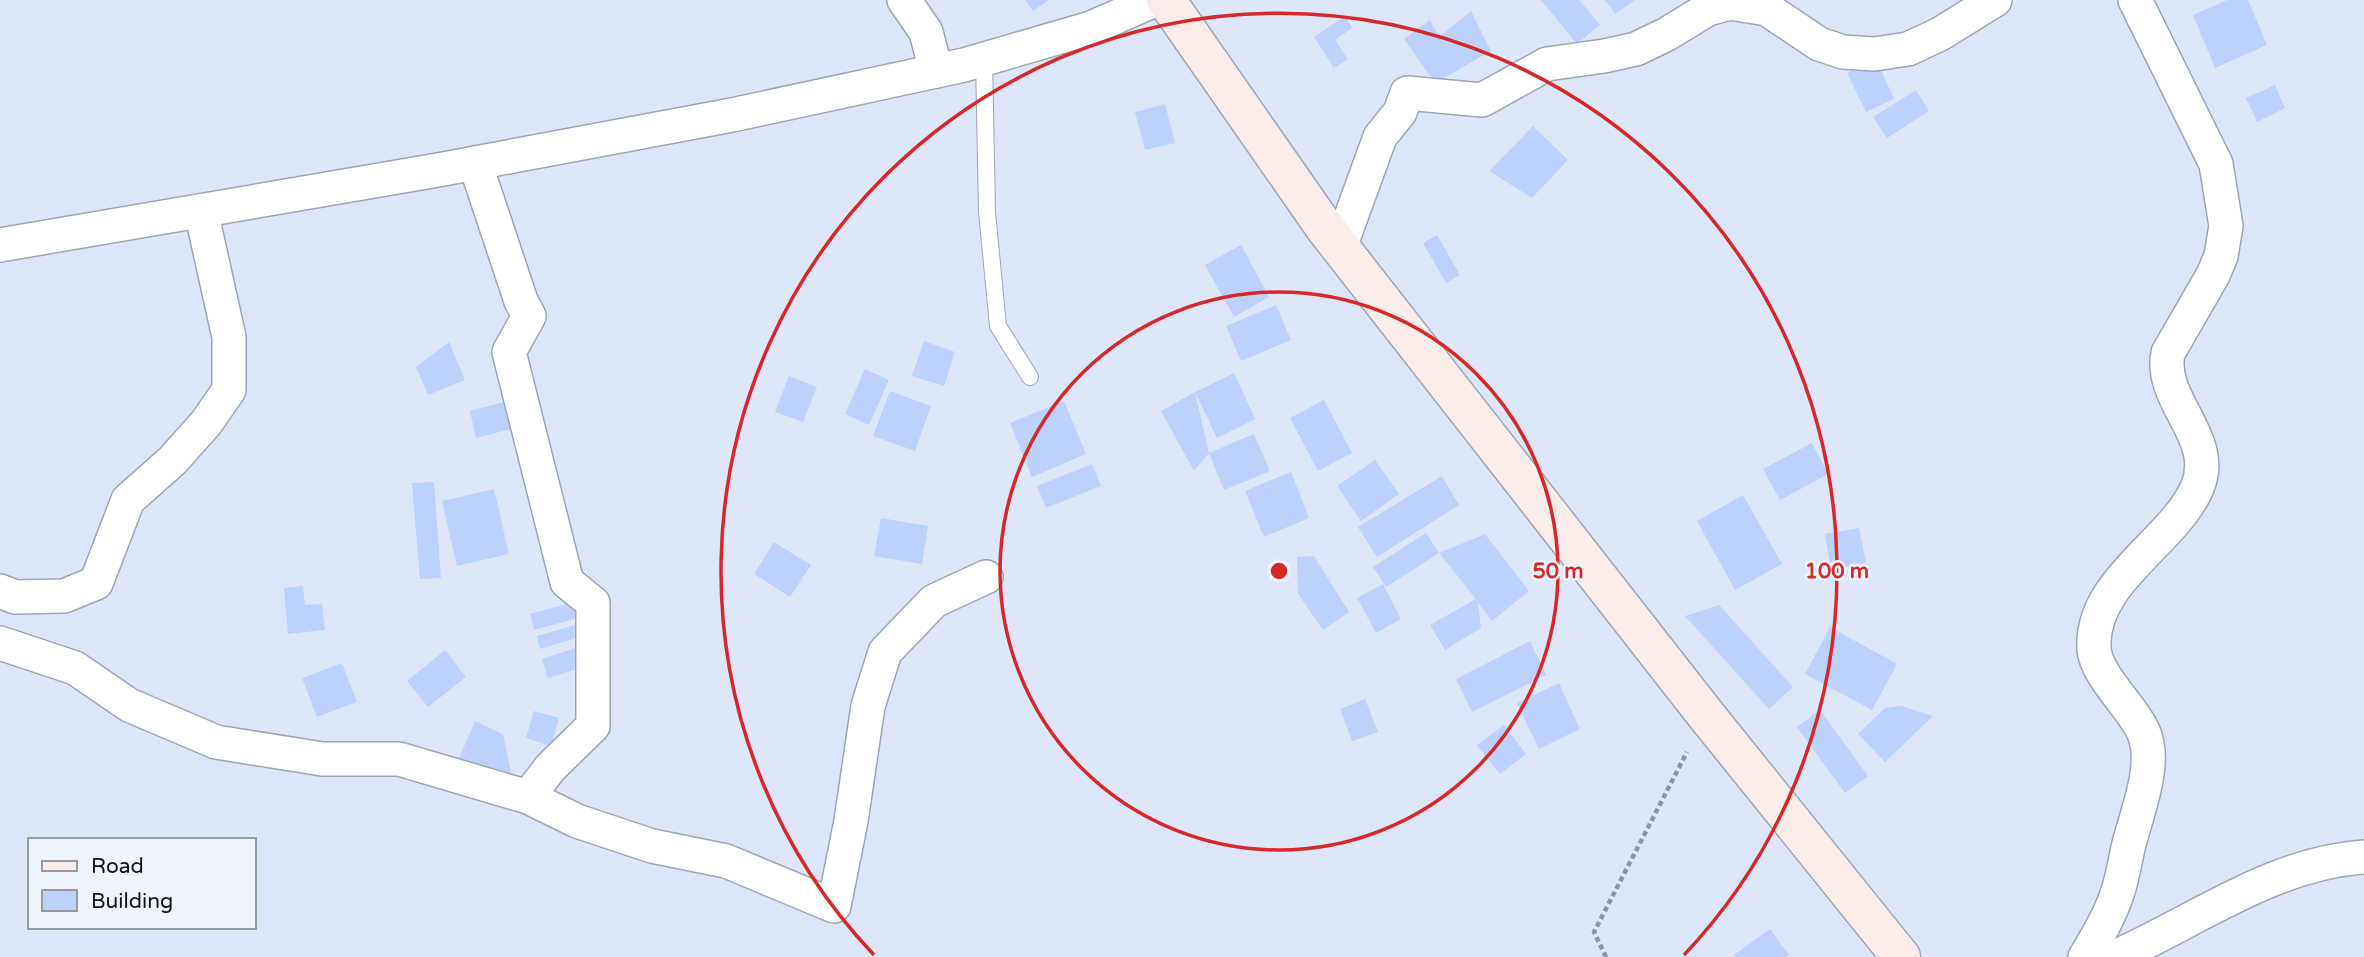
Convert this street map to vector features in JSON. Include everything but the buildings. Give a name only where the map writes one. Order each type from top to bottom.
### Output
[{"type":"main road","points":[[1166,0],[1340,247],[1706,715],[1901,957]]},
{"type":"street","points":[[904,0],[926,32],[936,71]]},
{"type":"street","points":[[0,245],[732,116],[984,59],[1091,28],[1154,0]]},
{"type":"street","points":[[1340,247],[1380,137],[1401,112],[1407,93],[1482,100],[1546,64],[1636,49],[1667,34],[1707,9],[1730,3],[1767,9],[1819,44],[1843,52],[1874,54],[1908,49],[1940,34],[1995,0]]},
{"type":"street","points":[[2085,957],[2100,934],[2118,892],[2143,794],[2149,754],[2143,732],[2106,677],[2094,652],[2097,626],[2110,595],[2176,519],[2199,485],[2201,454],[2194,433],[2167,378],[2166,365],[2168,353],[2221,256],[2227,226],[2216,164],[2135,0]]},
{"type":"street","points":[[475,163],[529,316],[509,352],[567,582],[593,603],[593,726],[550,768],[528,797]]},
{"type":"street","points":[[0,591],[15,597],[64,596],[96,583],[128,499],[206,423],[229,390],[229,337],[201,211]]},
{"type":"street","points":[[0,643],[75,668],[129,705],[216,742],[322,759],[399,759],[528,797],[577,821],[652,846],[726,861],[834,906],[851,821],[868,706],[885,652],[934,600],[986,576]]},
{"type":"street","points":[[2115,957],[2238,895],[2309,866],[2364,857]]},
{"type":"lane","points":[[984,59],[987,212],[998,326],[1030,377]]},
{"type":"path","points":[[1606,957],[1594,932],[1706,715]]}]
